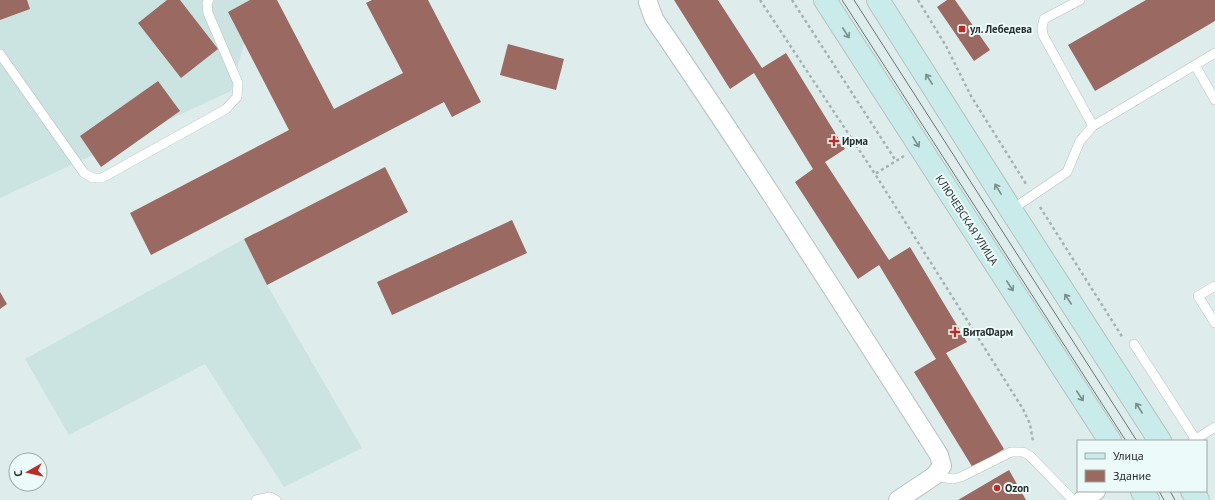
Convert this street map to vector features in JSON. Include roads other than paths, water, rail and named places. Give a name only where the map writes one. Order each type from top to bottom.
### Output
[{"type":"main road","name":"КЛЮЧЕВСКАЯ УЛИЦА","points":[[824,0],[1109,440]]},
{"type":"main road","points":[[878,0],[1159,440]]},
{"type":"street","points":[[644,1],[654,19],[717,110],[939,455],[942,466],[934,476],[898,500]]},
{"type":"street","points":[[1082,500],[1094,492]]},
{"type":"lane","points":[[0,54],[84,173],[93,178],[102,178],[226,108],[237,98],[238,83],[208,13],[207,3],[209,0]]},
{"type":"lane","points":[[1080,0],[1044,19],[1042,28],[1043,36],[1093,126]]},
{"type":"lane","points":[[1011,210],[1067,172],[1080,141],[1093,126],[1215,53]]},
{"type":"lane","points":[[1195,65],[1215,100]]},
{"type":"lane","points":[[1215,286],[1198,296],[1215,323]]},
{"type":"lane","points":[[1130,342],[1195,440],[1215,428]]},
{"type":"lane","points":[[934,476],[953,479],[961,477],[1011,452],[1023,452],[1030,456],[1073,500]]},
{"type":"lane","points":[[256,500],[270,497],[276,500]]},
{"type":"tram line","points":[[842,0],[1125,440]]},
{"type":"tram line","points":[[854,0],[1136,440]]},
{"type":"tram line","points":[[1160,492],[1164,500]]},
{"type":"tram line","points":[[1171,492],[1175,500]]},
{"type":"place","name":"ул. Лебедева","points":[[962,29]]},
{"type":"place","name":"Ирма","points":[[834,141]]},
{"type":"place","name":"ВитаФарм","points":[[955,332]]},
{"type":"place","name":"Ozon","points":[[997,488]]}]
